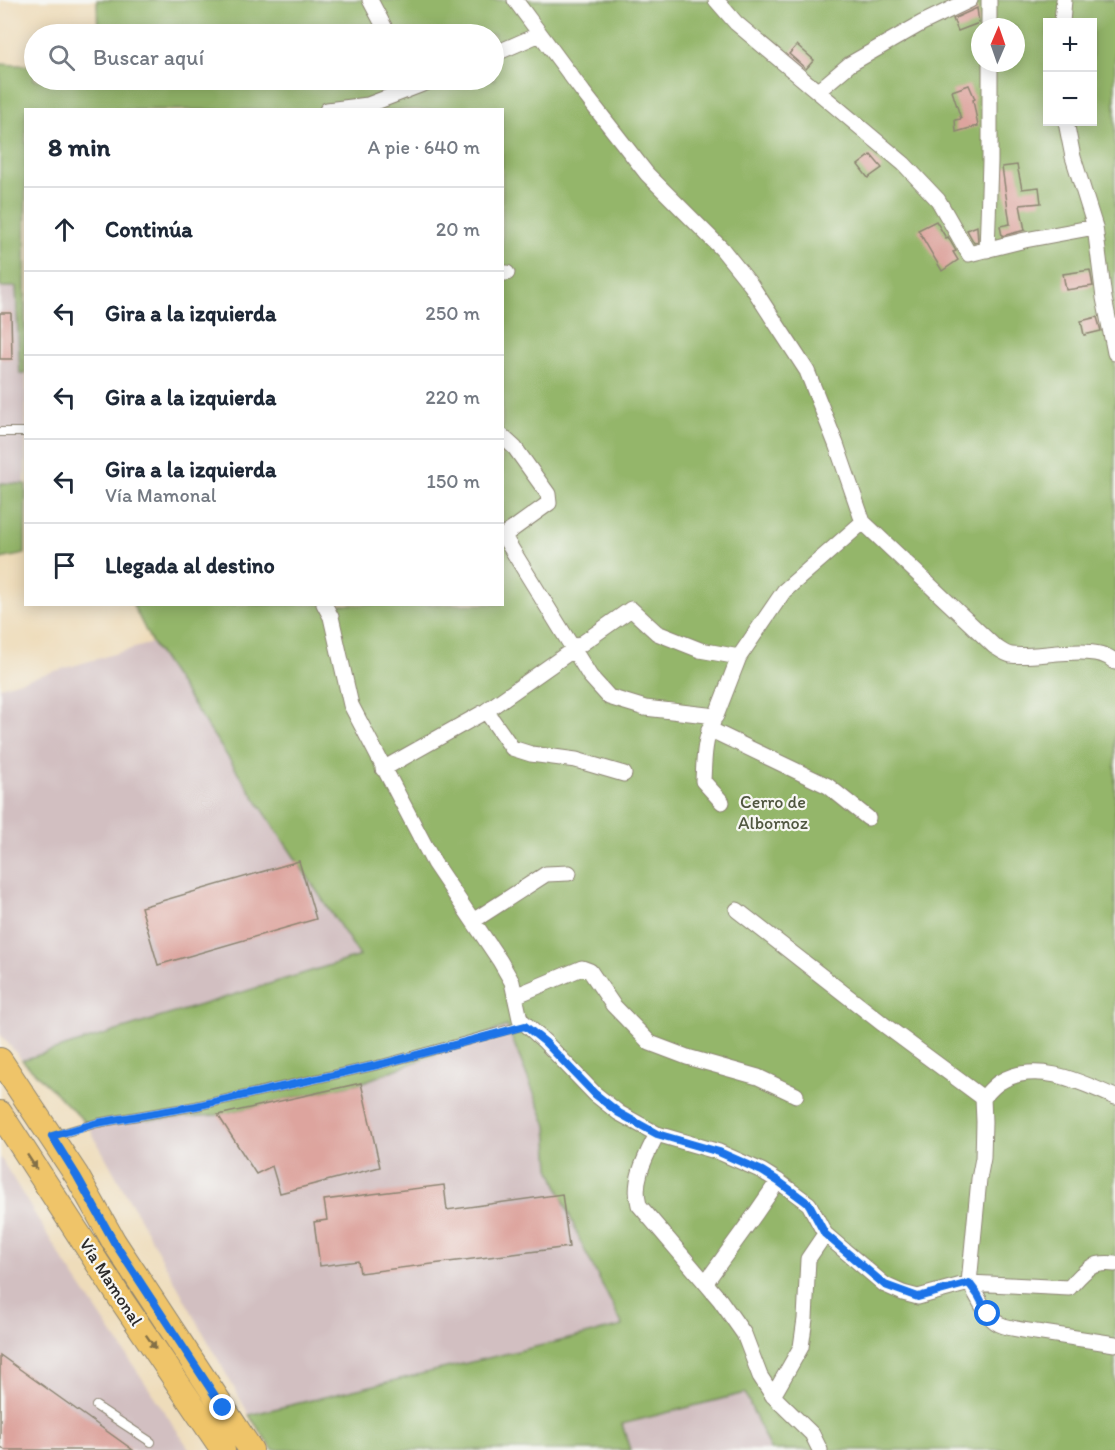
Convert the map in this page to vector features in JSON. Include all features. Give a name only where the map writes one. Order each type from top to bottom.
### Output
[{"type":"main road","name":"Vía Mamonal","points":[[0,1060],[52,1136],[114,1242],[251,1450]]},
{"type":"main road","name":"Vía Mamonal","points":[[0,1113],[122,1300],[224,1450]]},
{"type":"street","points":[[370,0],[383,24]]},
{"type":"street","points":[[515,0],[647,174],[722,249],[751,285],[807,371],[836,444],[863,522],[994,646],[1010,655],[1095,653],[1111,658],[1115,662]]},
{"type":"street","points":[[716,0],[736,23],[889,150],[939,200],[967,253],[972,255],[1025,240],[1095,227]]},
{"type":"street","points":[[818,91],[850,64],[922,23],[970,0]]},
{"type":"street","points":[[989,0],[989,18]]},
{"type":"street","points":[[1062,18],[1064,0]]},
{"type":"street","points":[[504,50],[540,34]]},
{"type":"street","points":[[987,250],[990,72]]},
{"type":"street","points":[[343,108],[368,105],[397,90]]},
{"type":"street","points":[[1067,126],[1073,157],[1095,227],[1104,298],[1115,353]]},
{"type":"street","points":[[504,438],[515,448],[548,494],[549,503],[506,534],[506,540],[590,676],[609,697],[645,708],[712,723],[828,786],[868,818]]},
{"type":"street","points":[[722,802],[703,781],[704,758],[712,723],[739,657],[784,591],[863,522]]},
{"type":"street","points":[[326,606],[331,616],[351,705],[434,863],[512,982],[520,1020],[545,1042],[595,1094],[619,1113],[657,1134],[719,1152],[762,1171],[778,1181],[809,1204],[825,1234],[885,1285],[903,1293],[918,1297],[969,1283],[1069,1288],[1091,1266],[1101,1262],[1115,1264]]},
{"type":"street","points":[[383,769],[486,711],[632,609],[657,633],[700,650],[739,657]]},
{"type":"street","points":[[486,711],[512,748],[531,754],[576,760],[624,774]]},
{"type":"street","points":[[473,921],[546,874],[569,873]]},
{"type":"street","points":[[736,910],[983,1098]]},
{"type":"street","points":[[515,996],[582,968],[590,971],[613,1005],[650,1043],[687,1057],[758,1077],[796,1095]]},
{"type":"street","points":[[1115,1097],[1062,1076],[1034,1073],[1006,1079],[998,1083],[983,1098],[983,1158],[969,1283],[988,1314],[999,1324],[1115,1344]]},
{"type":"street","points":[[657,1134],[644,1160],[636,1191],[639,1204],[706,1282],[744,1334],[760,1376],[773,1396],[812,1434],[820,1450]]},
{"type":"street","points":[[706,1282],[778,1181]]},
{"type":"street","points":[[773,1396],[801,1347],[806,1319],[808,1259],[825,1234]]},
{"type":"lane","points":[[0,432],[24,432]]},
{"type":"lane","points":[[52,1136],[97,1123],[196,1106],[382,1064],[525,1026]]},
{"type":"lane","points":[[96,1406],[151,1442]]},
{"type":"shaded area","points":[[0,287],[16,287],[20,373],[24,374],[24,484],[0,483]]},
{"type":"shaded area","points":[[152,643],[360,956],[22,1060],[0,1034],[0,687]]},
{"type":"shaded area","points":[[507,1025],[547,1126],[550,1168],[581,1243],[623,1326],[249,1415],[87,1124],[218,1115],[361,1083]]},
{"type":"shaded area","points":[[0,1157],[61,1257],[190,1450],[0,1450]]},
{"type":"shaded area","points":[[745,1393],[770,1450],[630,1450],[622,1425]]},
{"type":"green space","name":"Cerro de Albornoz","points":[[97,0],[1115,0],[1115,1450],[770,1450],[745,1393],[622,1424],[630,1450],[273,1450],[249,1415],[623,1326],[581,1243],[550,1168],[547,1126],[507,1026],[361,1083],[218,1115],[87,1124],[22,1060],[360,956],[152,643],[134,606],[504,606],[504,108],[24,108],[24,374],[20,374],[16,287],[0,287],[0,64],[24,65],[24,90],[504,90],[504,24],[98,24]]},
{"type":"green space","points":[[0,483],[24,484],[24,554],[0,559]]},
{"type":"building","points":[[977,8],[978,18],[971,18],[971,26],[958,31],[953,19]]},
{"type":"building","points":[[797,45],[814,60],[806,69],[789,54]]},
{"type":"building","points":[[969,85],[975,99],[973,100],[978,126],[956,132],[955,120],[961,119],[952,91]]},
{"type":"building","points":[[871,155],[882,168],[868,178],[858,165]]},
{"type":"building","points":[[1017,165],[1022,189],[1039,187],[1041,203],[1020,205],[1025,230],[1002,236],[1000,226],[1010,224],[1002,167]]},
{"type":"building","points":[[936,221],[956,251],[953,252],[958,260],[942,271],[918,230]]},
{"type":"building","points":[[977,226],[978,242],[974,243],[967,230]]},
{"type":"building","points":[[1090,270],[1093,286],[1066,290],[1063,274]]},
{"type":"building","points":[[0,313],[11,313],[12,359],[0,359]]},
{"type":"building","points":[[1097,317],[1101,331],[1084,335],[1081,321]]},
{"type":"building","points":[[299,861],[316,919],[158,965],[141,907]]},
{"type":"building","points":[[361,1083],[380,1167],[280,1193],[272,1166],[256,1174],[218,1115]]},
{"type":"building","points":[[444,1185],[447,1210],[562,1194],[569,1247],[360,1273],[358,1261],[320,1266],[314,1222],[327,1220],[324,1200]]},
{"type":"building","points":[[0,1355],[133,1450],[5,1450],[0,1446]]},
{"type":"route","points":[[223,1408],[114,1242],[52,1136],[97,1123],[196,1106],[382,1064],[525,1026],[545,1042],[595,1094],[619,1113],[657,1134],[719,1152],[762,1171],[778,1181],[809,1204],[825,1234],[885,1285],[918,1297],[969,1283],[988,1314]]}]
